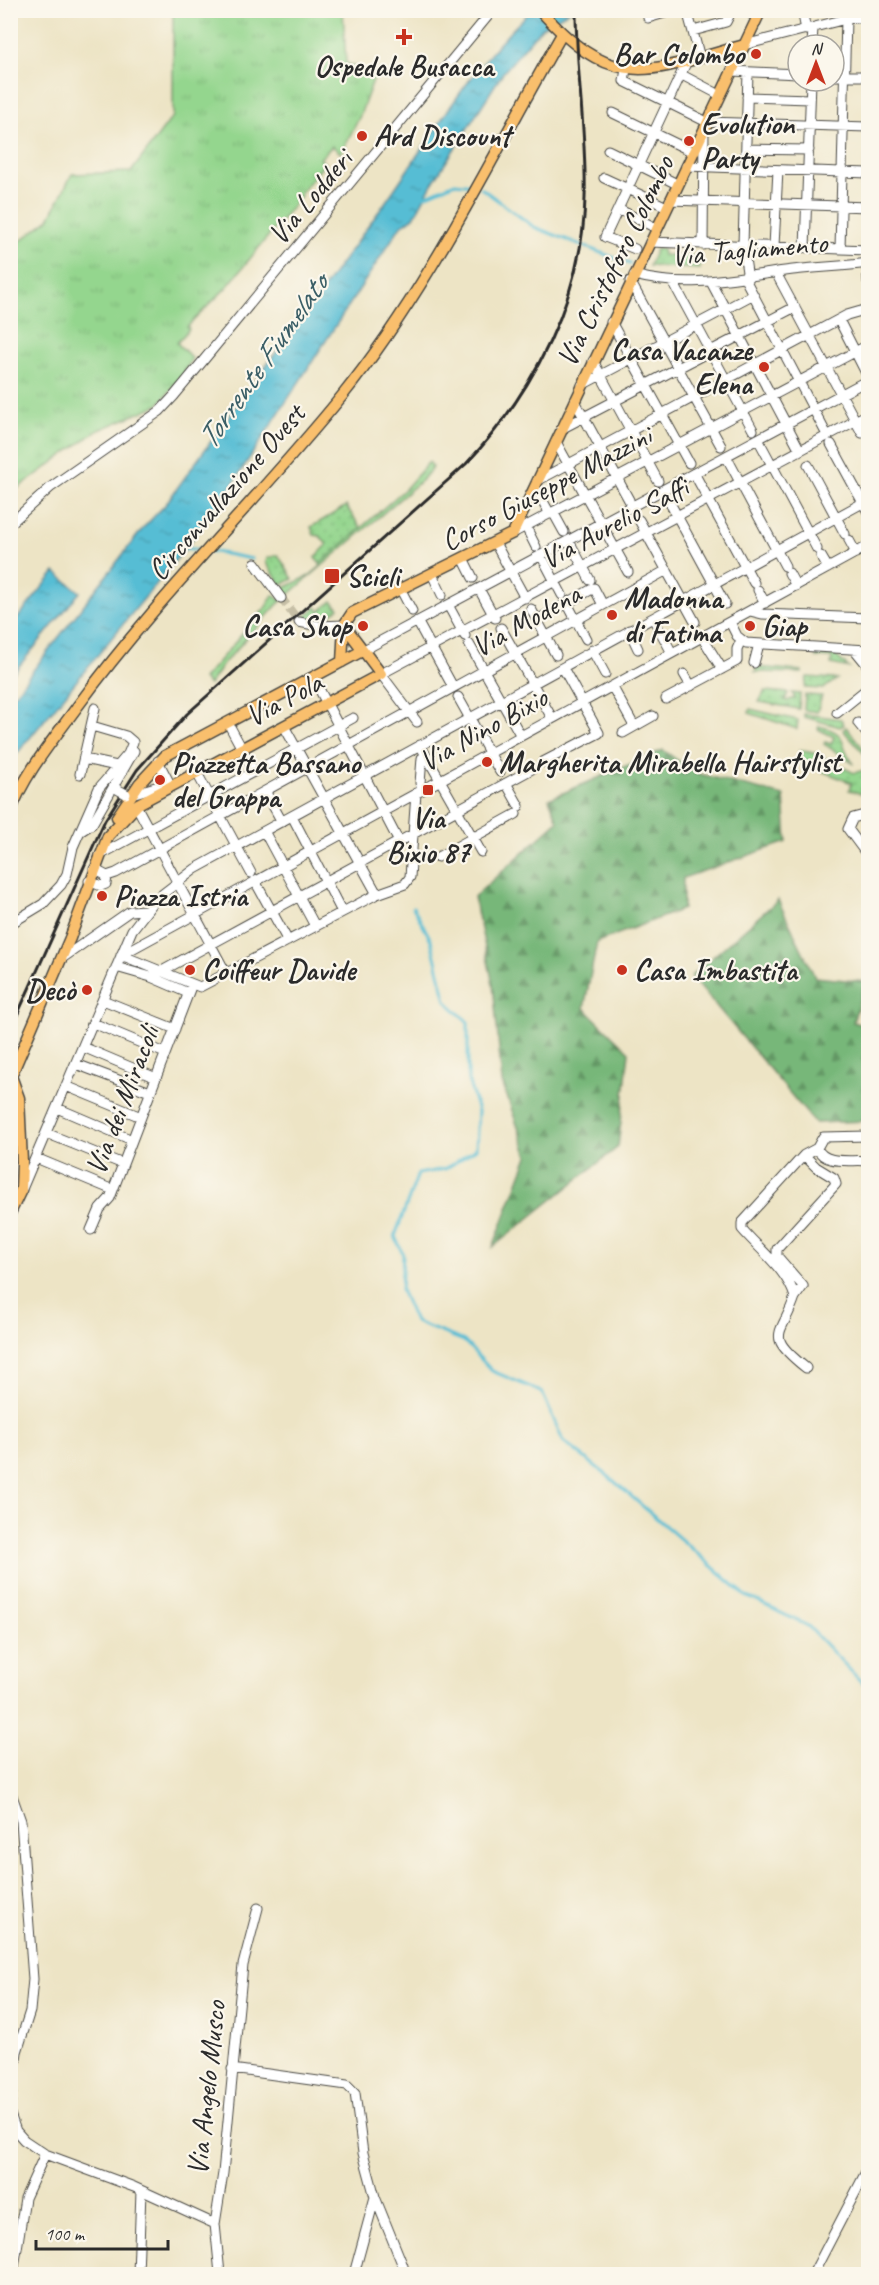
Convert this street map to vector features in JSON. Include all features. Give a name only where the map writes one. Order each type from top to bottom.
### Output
[{"type":"main road","points":[[540,10],[558,30],[589,56],[626,69],[650,69],[744,45]]},
{"type":"main road","name":"Via Cristoforo Colombo","points":[[513,533],[611,322],[759,14]]},
{"type":"main road","name":"Circonvallazione Ovest","points":[[10,813],[35,767],[125,642],[201,558],[349,386],[400,314],[481,177],[558,30]]},
{"type":"main road","name":"Corso Giuseppe Mazzini","points":[[344,625],[352,613],[464,560],[513,533]]},
{"type":"main road","points":[[344,625],[381,674]]},
{"type":"main road","points":[[342,662],[345,647],[344,625]]},
{"type":"main road","points":[[124,794],[158,761],[362,651]]},
{"type":"main road","name":"Via Pola","points":[[10,1076],[60,959],[124,794],[170,784],[197,773],[381,674]]},
{"type":"main road","points":[[10,1076],[19,1098],[21,1190],[10,1213]]},
{"type":"street","name":"Via Lodderi","points":[[10,524],[51,487],[160,411],[365,168],[493,10]]},
{"type":"street","points":[[648,18],[675,10]]},
{"type":"street","points":[[687,10],[700,58]]},
{"type":"street","points":[[693,31],[726,22],[732,10]]},
{"type":"street","points":[[742,10],[759,14]]},
{"type":"street","points":[[802,10],[810,33]]},
{"type":"street","points":[[744,45],[846,19],[868,17]]},
{"type":"street","points":[[846,19],[846,33]]},
{"type":"street","points":[[635,249],[605,237],[669,104],[687,61]]},
{"type":"street","points":[[626,69],[624,81],[706,125],[746,123],[868,127]]},
{"type":"street","points":[[731,71],[786,74]]},
{"type":"street","points":[[21,1190],[121,955],[145,910],[177,883],[195,869],[531,683],[563,668],[808,533],[867,505],[766,323],[746,279],[743,245],[748,72]]},
{"type":"street","points":[[682,75],[720,95]]},
{"type":"street","points":[[846,76],[868,76]]},
{"type":"street","points":[[805,248],[810,93]]},
{"type":"street","points":[[840,249],[845,93]]},
{"type":"street","points":[[747,97],[810,99]]},
{"type":"street","points":[[613,113],[693,152]]},
{"type":"street","points":[[703,245],[706,125]]},
{"type":"street","points":[[746,149],[809,150]]},
{"type":"street","points":[[608,150],[677,184]]},
{"type":"street","points":[[686,166],[868,172]]},
{"type":"street","points":[[774,246],[778,170]]},
{"type":"street","points":[[604,178],[668,203],[704,201],[868,207]]},
{"type":"street","points":[[618,209],[656,228]]},
{"type":"street","name":"Via Tagliamento","points":[[650,242],[868,250]]},
{"type":"street","points":[[868,264],[868,282]]},
{"type":"street","name":"Via Tagliamento","points":[[632,278],[673,282],[711,282],[868,264]]},
{"type":"street","points":[[776,273],[862,433]]},
{"type":"street","points":[[632,278],[721,446]]},
{"type":"street","points":[[673,282],[753,430]]},
{"type":"street","points":[[711,282],[800,450]]},
{"type":"street","points":[[582,386],[752,295]]},
{"type":"street","points":[[561,429],[795,307]]},
{"type":"street","points":[[603,605],[536,484],[810,335],[859,311],[868,309]]},
{"type":"street","points":[[362,651],[511,572],[539,551],[566,536],[602,523],[630,504],[663,490],[868,378],[839,320]]},
{"type":"street","points":[[611,322],[689,464]]},
{"type":"street","name":"Corso Giuseppe Mazzini","points":[[513,533],[868,345]]},
{"type":"street","points":[[593,361],[658,481]]},
{"type":"street","points":[[575,400],[695,622]]},
{"type":"street","name":"Via Aurelio Saffi","points":[[381,674],[431,648],[466,638],[497,621],[525,597],[800,450],[829,440],[855,420],[868,414]]},
{"type":"street","points":[[758,439],[828,568]]},
{"type":"street","points":[[556,442],[636,587]]},
{"type":"street","points":[[726,456],[796,586]]},
{"type":"street","points":[[808,465],[856,553]]},
{"type":"street","points":[[694,473],[765,603]]},
{"type":"street","points":[[663,490],[725,604]]},
{"type":"street","points":[[526,527],[586,639]]},
{"type":"street","points":[[495,543],[525,597]]},
{"type":"street","name":"Via Nino Bixio","points":[[121,955],[194,915],[253,877],[283,866],[868,546]]},
{"type":"street","points":[[464,560],[473,578]]},
{"type":"street","points":[[255,563],[281,598]]},
{"type":"street","name":"Via Modena","points":[[89,881],[101,886],[106,884],[111,874],[667,570]]},
{"type":"street","points":[[432,574],[442,595]]},
{"type":"street","points":[[537,620],[564,599],[592,584]]},
{"type":"street","points":[[479,589],[552,718]]},
{"type":"street","points":[[401,590],[412,611]]},
{"type":"street","points":[[448,605],[520,736]]},
{"type":"street","points":[[531,609],[556,655]]},
{"type":"street","points":[[750,611],[762,614],[868,618]]},
{"type":"street","points":[[653,618],[672,653]]},
{"type":"street","points":[[417,621],[453,687]]},
{"type":"street","points":[[299,622],[319,626],[344,625]]},
{"type":"street","points":[[730,622],[741,640],[759,644],[868,650]]},
{"type":"street","points":[[629,630],[647,666]]},
{"type":"street","points":[[702,637],[722,669]]},
{"type":"street","points":[[666,699],[737,661],[737,649],[741,640]]},
{"type":"street","points":[[754,663],[759,644]]},
{"type":"street","points":[[592,650],[605,674]]},
{"type":"street","points":[[855,650],[868,666]]},
{"type":"street","points":[[543,762],[599,733],[563,668]]},
{"type":"street","points":[[381,674],[417,722]]},
{"type":"street","points":[[684,674],[691,686]]},
{"type":"street","points":[[313,677],[399,842]]},
{"type":"street","points":[[612,686],[634,726]]},
{"type":"street","points":[[837,713],[868,688]]},
{"type":"street","points":[[458,697],[500,772]]},
{"type":"street","points":[[80,774],[95,708]]},
{"type":"street","points":[[623,733],[652,716]]},
{"type":"street","points":[[100,855],[353,718]]},
{"type":"street","points":[[228,723],[254,771]]},
{"type":"street","points":[[858,723],[868,733]]},
{"type":"street","points":[[79,833],[124,794],[134,752],[133,742],[126,736],[92,726]]},
{"type":"street","points":[[284,726],[377,894]]},
{"type":"street","points":[[10,924],[43,904],[61,885],[79,833],[99,788],[128,754],[133,742]]},
{"type":"street","points":[[420,745],[481,852]]},
{"type":"street","points":[[116,967],[193,988],[377,894],[405,885],[410,877],[412,835],[422,758],[426,756]]},
{"type":"street","points":[[84,759],[117,766]]},
{"type":"street","points":[[158,761],[170,784]]},
{"type":"street","points":[[151,977],[300,898],[532,769]]},
{"type":"street","points":[[197,773],[288,941]]},
{"type":"street","points":[[438,857],[517,810],[506,783]]},
{"type":"street","points":[[265,791],[282,822]]},
{"type":"street","points":[[124,794],[149,829],[226,973]]},
{"type":"street","points":[[868,814],[853,818],[848,830],[868,856]]},
{"type":"street","points":[[292,816],[342,912]]},
{"type":"street","points":[[264,831],[315,926]]},
{"type":"street","points":[[94,869],[111,874]]},
{"type":"street","points":[[60,959],[130,911],[145,910]]},
{"type":"street","points":[[121,955],[193,988]]},
{"type":"street","name":"Via dei Miracoli","points":[[91,1230],[100,1209],[113,1190],[165,1053],[193,988]]},
{"type":"street","points":[[103,1000],[175,1029]]},
{"type":"street","points":[[93,1023],[165,1053]]},
{"type":"street","points":[[83,1047],[156,1077]]},
{"type":"street","points":[[76,1064],[150,1092]]},
{"type":"street","points":[[66,1086],[141,1117]]},
{"type":"street","points":[[57,1108],[132,1140]]},
{"type":"street","points":[[46,1133],[123,1164]]},
{"type":"street","points":[[789,1275],[741,1226],[804,1155],[817,1148],[820,1140],[829,1136],[868,1136]]},
{"type":"street","points":[[817,1148],[823,1157],[868,1161]]},
{"type":"street","points":[[804,1155],[816,1167],[834,1178],[836,1184],[777,1249],[777,1256],[789,1275],[795,1296],[779,1334],[785,1350],[806,1368]]},
{"type":"street","points":[[36,1158],[113,1190]]},
{"type":"street","points":[[10,1790],[21,1821],[33,1979],[30,2011],[17,2052],[10,2106]]},
{"type":"street","name":"Via Angelo Musco","points":[[220,2274],[215,2224],[243,1965],[258,1908]]},
{"type":"street","points":[[232,2069],[347,2085],[356,2093],[363,2153],[375,2197],[403,2266]]},
{"type":"street","points":[[10,2114],[16,2131],[24,2140],[45,2154],[215,2224]]},
{"type":"street","points":[[13,2274],[25,2198],[45,2154]]},
{"type":"street","points":[[813,2274],[868,2168]]},
{"type":"street","points":[[138,2274],[141,2192]]},
{"type":"street","points":[[354,2274],[375,2197]]},
{"type":"green space","points":[[173,11],[343,11],[346,63],[375,75],[359,118],[341,153],[332,146],[320,159],[325,163],[300,194],[301,196],[227,287],[187,327],[189,329],[177,343],[192,358],[183,375],[158,405],[97,431],[11,493],[11,248],[49,219],[72,174],[131,172],[173,116]]},
{"type":"green space","points":[[656,249],[662,249],[663,255],[700,256],[700,269],[649,266]]},
{"type":"green space","points":[[429,462],[433,467],[424,478],[278,604],[224,663],[209,685],[203,679],[266,607],[273,595],[280,600],[283,597],[282,589],[309,576],[321,566],[320,564],[405,489]]},
{"type":"green space","points":[[346,506],[361,528],[320,564],[315,558],[327,545],[320,536],[314,535],[311,527]]},
{"type":"green space","points":[[278,555],[293,579],[281,585],[266,563],[267,558]]},
{"type":"green space","points":[[332,601],[339,608],[322,622],[301,620],[316,607],[320,611]]},
{"type":"green space","points":[[816,654],[835,655],[849,668],[831,664],[832,658],[816,657]]},
{"type":"green space","points":[[757,667],[802,671],[802,673],[755,672]]},
{"type":"green space","points":[[807,677],[837,679],[823,689],[805,688]]},
{"type":"green space","points":[[765,691],[788,693],[785,700],[787,701],[795,698],[792,693],[800,694],[799,709],[759,702]]},
{"type":"green space","points":[[805,695],[822,696],[817,712],[804,710]]},
{"type":"green space","points":[[750,709],[798,720],[797,729],[749,713]]},
{"type":"green space","points":[[804,714],[841,719],[844,725],[840,727],[804,717]]},
{"type":"green space","points":[[819,726],[839,736],[854,764],[824,744],[825,742],[831,744],[834,737],[818,729]]},
{"type":"green space","points":[[846,727],[868,754],[868,758],[843,730]]},
{"type":"green space","points":[[663,750],[696,773],[784,796],[787,842],[683,878],[683,909],[597,942],[584,1008],[629,1052],[618,1147],[493,1247],[528,1156],[502,1082],[493,984],[474,897],[558,821],[549,799]]},
{"type":"green space","points":[[800,750],[817,754],[854,773],[868,769],[866,795],[849,790],[852,783],[814,768],[809,769],[799,763]]},
{"type":"green space","points":[[778,900],[815,977],[865,982],[853,1022],[868,1027],[868,1121],[815,1123],[691,976]]},
{"type":"water","points":[[531,11],[570,11],[542,27],[502,74],[432,184],[414,217],[400,227],[228,491],[188,545],[11,761],[11,699],[144,527],[165,505],[377,214],[449,108],[487,57]]},
{"type":"water","points":[[55,572],[80,592],[11,676],[11,626]]},
{"type":"waterway","points":[[425,196],[455,183],[475,185]]},
{"type":"waterway","points":[[481,188],[534,227],[630,264]]},
{"type":"waterway","points":[[183,548],[203,550]]},
{"type":"waterway","points":[[210,551],[252,559]]},
{"type":"waterway","points":[[413,907],[431,940],[446,1001],[468,1022],[468,1080],[478,1111],[476,1149],[445,1169],[418,1174],[395,1236],[403,1255],[401,1290],[415,1322],[464,1341],[492,1371],[542,1392],[563,1441],[608,1476],[746,1596],[808,1626],[868,1689]]},
{"type":"tunnel","points":[[281,598],[299,622]]},
{"type":"railway","points":[[10,1031],[105,820],[137,770],[187,714],[466,464],[513,406],[533,375],[564,307],[575,271],[582,235],[585,175],[576,10]]},
{"type":"place","name":"Ospedale Busacca","points":[[404,37]]},
{"type":"place","name":"Bar Colombo","points":[[756,54]]},
{"type":"place","name":"Ard Discount","points":[[362,136]]},
{"type":"place","name":"Evolution Party","points":[[689,141]]},
{"type":"place","name":"Casa Vacanze Elena","points":[[764,367]]},
{"type":"place","name":"Scicli","points":[[332,576]]},
{"type":"place","name":"Madonna di Fatima","points":[[612,615]]},
{"type":"place","name":"Casa Shop","points":[[363,626]]},
{"type":"place","name":"Giap","points":[[750,626]]},
{"type":"place","name":"Margherita Mirabella Hairstylist","points":[[487,762]]},
{"type":"place","name":"Piazzetta Bassano del Grappa","points":[[160,780]]},
{"type":"place","name":"Via Bixio 87","points":[[428,790]]},
{"type":"place","name":"Piazza Istria","points":[[102,896]]},
{"type":"place","name":"Coiffeur Davide","points":[[190,970]]},
{"type":"place","name":"Casa Imbastita","points":[[622,970]]},
{"type":"place","name":"Decò","points":[[87,990]]},
{"type":"water label","name":"Torrente Fiumelato","points":[[262,361]]}]
